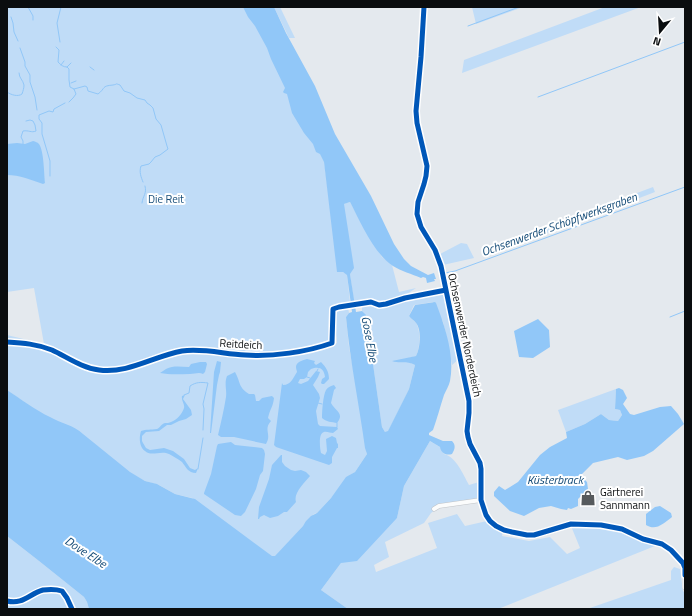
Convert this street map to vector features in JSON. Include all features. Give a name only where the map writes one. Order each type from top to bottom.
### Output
[{"type":"street","name":"Ochsenwerder Norderdeich","points":[[424,7],[416,111],[417,123],[424,152],[426,176],[418,202],[417,214],[421,227],[435,250],[444,278],[469,401],[468,437],[481,469],[481,500],[486,515],[496,526],[504,530],[520,534],[534,535],[571,524],[601,525],[622,529],[643,539],[662,544],[671,550],[683,563],[685,575]]},
{"type":"street","name":"Reitdeich","points":[[7,342],[26,343],[39,346],[85,366],[107,371],[124,369],[158,357],[181,351],[193,350],[245,356],[273,355],[302,351],[332,342],[333,309],[348,305],[371,302],[379,305],[386,304],[405,298],[446,290]]},
{"type":"street","points":[[434,509],[439,506],[481,500]]},
{"type":"street","points":[[685,579],[685,586]]},
{"type":"green space","name":"Die Reit","points":[[7,7],[249,7],[324,160],[337,271],[347,274],[350,302],[332,305],[331,341],[333,345],[337,343],[334,320],[337,312],[340,309],[348,307],[349,313],[346,317],[349,347],[367,454],[355,472],[349,476],[331,498],[317,513],[314,514],[274,558],[192,498],[175,494],[159,485],[145,481],[130,473],[7,390],[7,335],[44,344],[34,288],[7,292]]},
{"type":"green space","points":[[274,7],[280,7],[295,38],[289,38]]},
{"type":"green space","points":[[472,7],[523,7],[476,24]]},
{"type":"green space","points":[[605,7],[641,7],[462,73],[464,60]]},
{"type":"green space","points":[[653,187],[655,192],[522,243],[520,237]]},
{"type":"green space","points":[[350,202],[382,257],[392,265],[399,292],[416,288],[401,298],[378,303],[369,300],[354,302],[343,204]]},
{"type":"green space","points":[[461,243],[467,244],[474,258],[443,265],[440,254]]},
{"type":"green space","points":[[442,292],[444,293],[459,359],[452,365],[443,322],[433,302],[414,305],[409,316],[416,323],[419,330],[416,356],[395,362],[409,362],[415,365],[409,389],[388,432],[385,432],[382,427],[366,316],[362,311],[362,306],[370,305],[381,307]]},
{"type":"green space","points":[[616,389],[615,409],[620,410],[622,415],[618,421],[609,420],[601,414],[585,424],[566,432],[558,410]]},
{"type":"green space","points":[[430,441],[440,447],[444,454],[456,462],[469,485],[479,482],[480,498],[440,506],[431,513],[424,523],[385,542],[389,557],[374,565],[376,572],[437,548],[428,523],[457,514],[465,526],[487,521],[503,531],[502,536],[529,541],[550,537],[567,554],[580,548],[571,526],[599,527],[621,531],[657,545],[498,609],[348,609],[321,590],[341,563],[397,518],[404,486]]},
{"type":"green space","points":[[7,536],[84,597],[89,609],[7,609]]},
{"type":"green space","points":[[674,567],[680,569],[683,591],[685,593],[685,609],[587,609],[671,580],[671,571]]},
{"type":"water","name":"Dove Elbe","points":[[243,7],[274,7],[286,33],[315,86],[335,134],[371,196],[394,244],[404,259],[411,266],[428,275],[434,273],[436,279],[434,279],[435,281],[427,283],[426,278],[421,278],[403,271],[386,261],[363,227],[350,202],[344,204],[354,268],[350,274],[356,312],[362,311],[366,315],[382,427],[385,432],[388,431],[409,389],[415,365],[392,361],[416,356],[420,340],[419,330],[416,323],[409,316],[415,305],[435,302],[443,322],[448,341],[451,371],[450,383],[444,395],[433,430],[429,433],[429,435],[443,441],[452,441],[455,446],[452,454],[450,455],[441,451],[440,447],[430,441],[404,486],[397,518],[357,561],[341,563],[321,590],[348,609],[89,609],[84,597],[7,536],[7,390],[39,411],[79,431],[130,472],[145,481],[157,484],[175,494],[195,499],[272,556],[275,556],[306,521],[317,513],[331,498],[346,477],[355,472],[367,454],[352,366],[346,317],[352,312],[347,275],[343,272],[337,272],[324,162],[320,154],[316,152],[313,144],[304,133],[292,113],[287,94],[283,92],[285,88],[267,48]]},
{"type":"water","points":[[33,141],[37,142],[41,147],[44,163],[45,183],[43,184],[30,179],[7,175],[7,144],[25,144]]},
{"type":"water","points":[[538,319],[549,330],[550,347],[533,358],[519,357],[514,331]]},
{"type":"water","points":[[307,359],[315,361],[314,363],[316,365],[321,362],[326,368],[328,374],[329,379],[322,384],[322,379],[325,377],[324,372],[321,368],[314,368],[308,372],[307,377],[300,379],[298,383],[301,384],[308,381],[316,371],[320,372],[313,385],[320,398],[316,411],[318,424],[320,426],[337,427],[338,429],[333,433],[325,432],[321,435],[321,453],[325,455],[327,451],[326,439],[332,436],[336,438],[338,444],[338,448],[332,457],[332,463],[329,465],[274,445],[282,383],[283,385],[286,385],[290,382],[297,372],[297,364]]},
{"type":"water","points":[[217,361],[221,362],[210,433],[214,372]]},
{"type":"water","points":[[206,362],[207,364],[203,374],[160,373],[165,369],[172,367],[189,367],[191,364]]},
{"type":"water","points":[[235,372],[241,387],[249,394],[254,394],[256,401],[272,396],[274,398],[268,418],[271,421],[267,430],[268,441],[266,444],[234,437],[221,437],[218,435],[226,397],[226,379],[227,376]]},
{"type":"water","points":[[334,385],[336,388],[334,390],[331,403],[340,414],[337,423],[327,421],[322,418],[325,392],[328,388]]},
{"type":"water","name":"Küsterbrack","points":[[619,388],[623,390],[627,398],[623,404],[630,414],[634,415],[660,407],[671,406],[684,424],[653,451],[644,456],[627,460],[618,457],[593,463],[582,474],[582,477],[587,482],[588,489],[578,499],[578,506],[571,509],[568,508],[567,510],[551,506],[539,508],[524,516],[510,511],[494,496],[494,492],[499,486],[505,490],[518,482],[540,455],[550,447],[567,438],[566,432],[585,424],[601,414],[609,420],[618,421],[622,415],[620,410],[615,409],[616,389]]},
{"type":"water","points":[[185,395],[183,399],[191,410],[192,415],[171,425],[167,425],[159,431],[146,432],[142,436],[142,441],[146,448],[150,450],[164,448],[173,451],[184,459],[190,468],[195,470],[198,468],[196,473],[189,471],[182,462],[169,454],[147,453],[143,449],[140,442],[141,431],[157,429],[164,424],[170,423],[179,416],[184,408],[182,396]]},
{"type":"water","points":[[231,442],[235,445],[262,448],[265,454],[263,471],[245,512],[241,516],[235,515],[204,494],[211,474],[218,444]]},
{"type":"water","points":[[281,455],[282,462],[285,466],[291,470],[301,470],[306,472],[310,476],[298,491],[296,495],[296,502],[287,512],[270,518],[264,515],[258,519],[259,507],[269,479],[272,465]]},
{"type":"water","points":[[660,506],[671,513],[672,517],[656,527],[646,525],[646,514],[655,507]]},
{"type":"waterway","points":[[28,7],[33,16],[33,20]]},
{"type":"waterway","points":[[60,42],[57,23],[61,7]]},
{"type":"waterway","points":[[468,26],[519,7]]},
{"type":"waterway","points":[[11,17],[14,32],[18,41]]},
{"type":"waterway","points":[[538,97],[685,42]]},
{"type":"waterway","points":[[56,47],[59,50],[58,62],[62,66],[69,69],[70,87],[74,89],[76,94],[69,102]]},
{"type":"waterway","points":[[20,48],[25,66],[30,75],[30,82],[35,97],[37,110]]},
{"type":"waterway","points":[[61,65],[64,61]]},
{"type":"waterway","points":[[67,67],[71,63]]},
{"type":"waterway","points":[[90,67],[94,70]]},
{"type":"waterway","points":[[7,92],[14,95],[22,94],[24,85],[19,73]]},
{"type":"waterway","points":[[71,83],[76,81]]},
{"type":"waterway","points":[[74,89],[85,86],[87,87],[88,91],[98,94],[105,87],[117,84],[120,85],[124,91],[137,98],[145,100],[153,108],[156,119],[161,125],[168,149],[155,157],[149,164],[141,166],[140,172],[143,182]]},
{"type":"waterway","points":[[50,176],[50,161],[42,134],[42,123],[39,119],[39,115],[49,111],[53,112],[54,109],[65,103]]},
{"type":"waterway","points":[[23,144],[21,137],[23,131],[36,131],[33,121],[26,121]]},
{"type":"waterway","points":[[142,203],[145,193],[145,186]]},
{"type":"waterway","name":"Ochsenwerder Schöpfwerksgraben","points":[[445,273],[455,271],[685,187]]},
{"type":"waterway","points":[[670,317],[685,311]]},
{"type":"waterway","points":[[184,395],[189,393],[190,386],[203,382],[208,383],[203,404],[203,430]]},
{"type":"waterway","points":[[318,403],[322,404]]},
{"type":"waterway","points":[[198,469],[203,438]]},
{"type":"cycle path","points":[[424,7],[416,111],[417,123],[427,166],[426,176],[418,202],[417,214],[421,227],[435,250],[441,266],[469,401],[468,437],[480,463],[481,500],[486,515],[490,521],[504,530],[527,535],[534,535],[571,524],[601,525],[622,529],[643,539],[662,544],[671,550],[683,563],[685,575]]},
{"type":"cycle path","points":[[7,342],[41,346],[87,367],[110,371],[131,367],[172,353],[190,350],[255,355],[289,353],[312,349],[332,343],[333,309],[371,302],[379,305],[386,304],[405,298],[446,290]]},
{"type":"cycle path","points":[[7,601],[17,602],[43,590],[51,589],[62,591],[72,609]]},
{"type":"place","name":"Gärtnerei Sannmann","points":[[588,498]]},
{"type":"water label","name":"Gose Elbe","points":[[370,339]]}]
